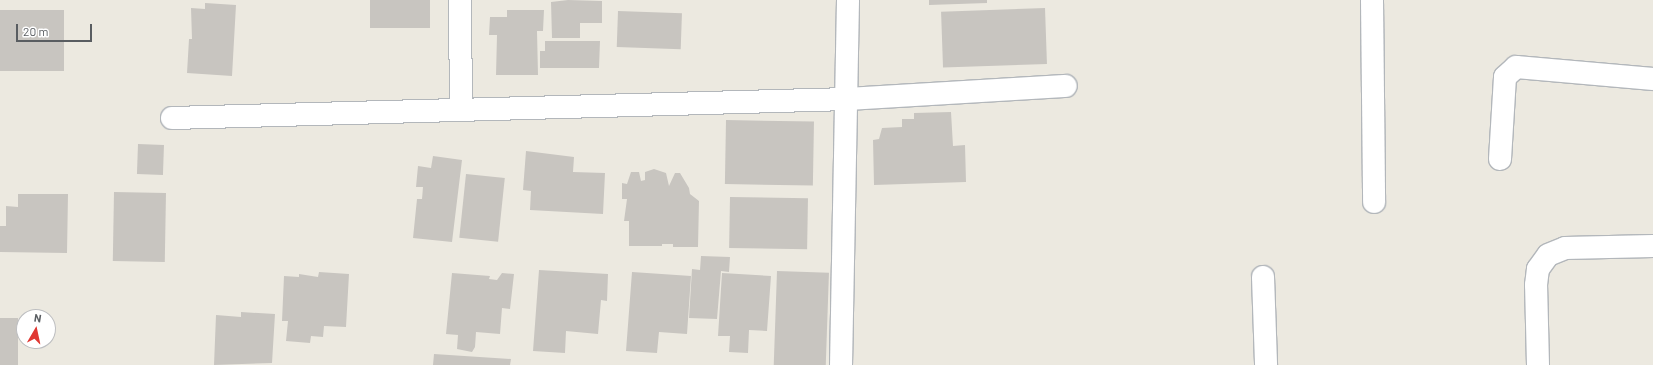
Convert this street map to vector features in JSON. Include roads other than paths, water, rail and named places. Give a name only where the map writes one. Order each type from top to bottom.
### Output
[{"type":"street","points":[[460,0],[461,110]]},
{"type":"street","points":[[841,365],[848,0]]},
{"type":"street","points":[[1372,0],[1374,202]]},
{"type":"street","points":[[1500,159],[1505,77],[1516,67],[1653,79]]},
{"type":"street","points":[[172,118],[846,99],[1066,86]]},
{"type":"street","points":[[1538,365],[1536,285],[1538,269],[1548,255],[1572,248],[1653,246]]},
{"type":"street","points":[[1263,277],[1266,365]]}]
